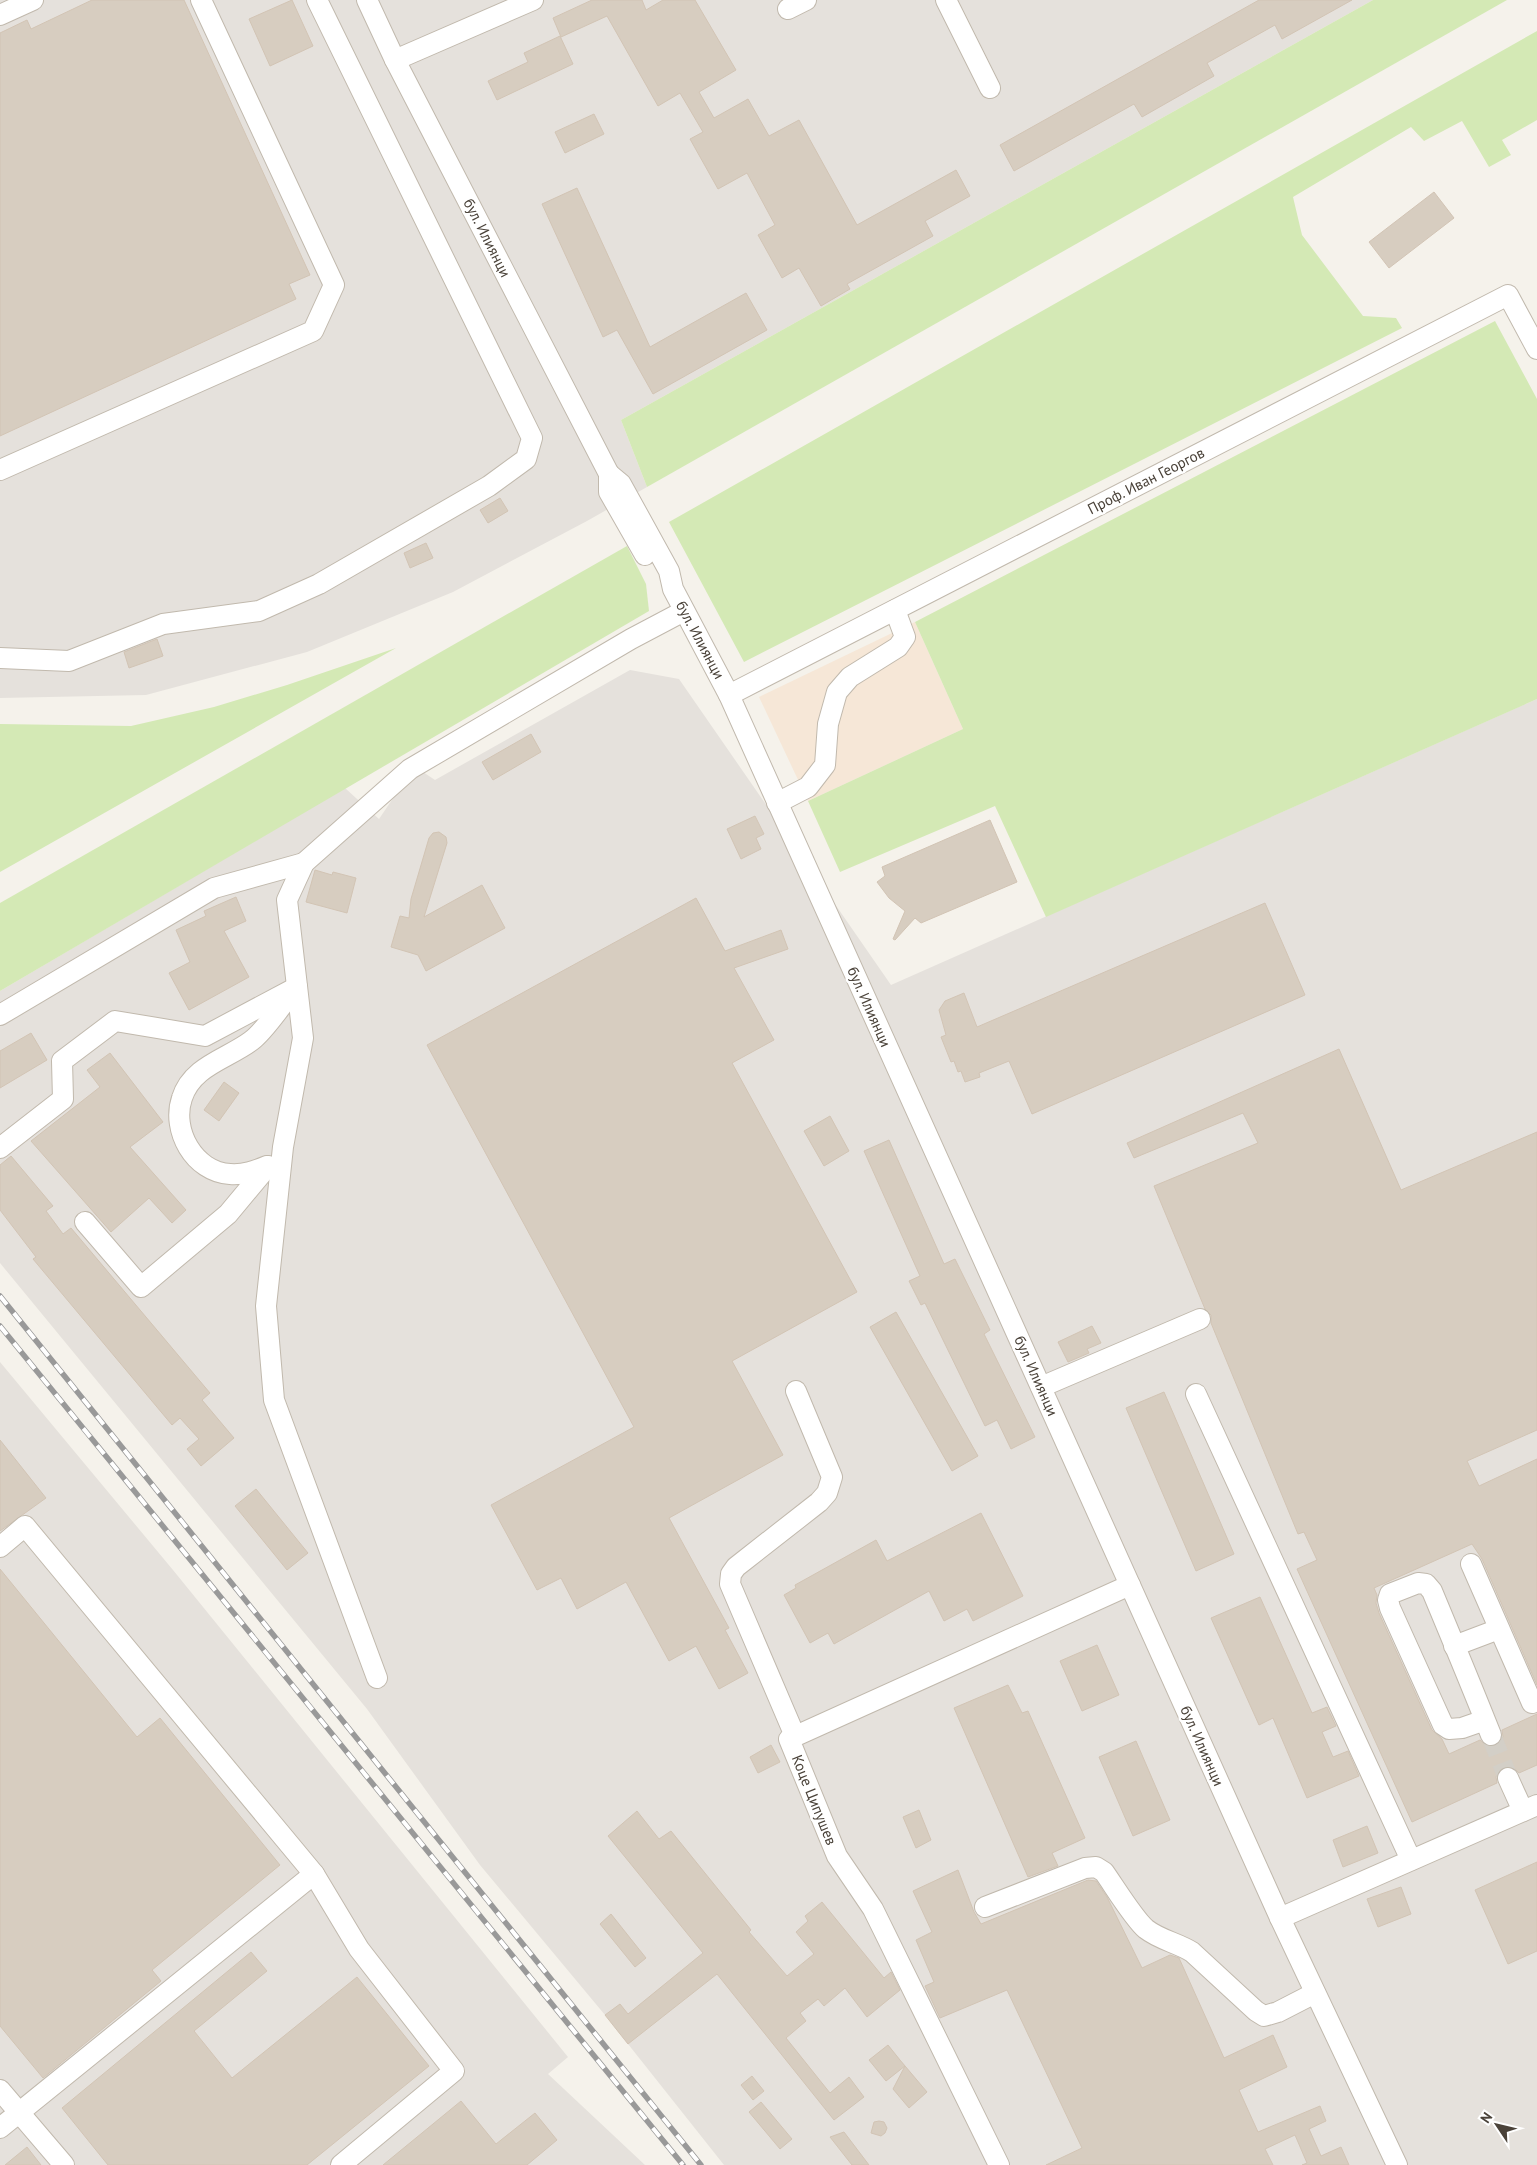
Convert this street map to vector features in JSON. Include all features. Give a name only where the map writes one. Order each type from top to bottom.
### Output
[{"type":"street","points":[[0,15],[32,0]]},
{"type":"street","points":[[0,470],[313,331],[334,285],[202,0]]},
{"type":"street","points":[[0,658],[69,661],[163,624],[259,611],[319,584],[489,486],[526,459],[532,438],[317,0]]},
{"type":"street","name":"бул. Илиянци","points":[[367,0],[608,474],[621,484],[669,571],[673,589],[729,695],[1280,1918],[1397,2165]]},
{"type":"street","points":[[396,60],[533,0]]},
{"type":"street","points":[[788,9],[806,0]]},
{"type":"street","points":[[946,0],[990,88]]},
{"type":"street","name":"Проф. Иван Георгов","points":[[729,695],[1508,295],[1537,350]]},
{"type":"street","points":[[777,803],[808,787],[825,765],[828,724],[837,692],[850,677],[898,647],[905,637],[895,610]]},
{"type":"street","points":[[377,1678],[274,1400],[266,1306],[283,1147],[303,1038],[287,900],[304,863],[410,769],[631,639],[684,611]]},
{"type":"street","points":[[0,1015],[214,888],[304,863]]},
{"type":"street","points":[[0,1148],[63,1099],[62,1061],[115,1021],[205,1036],[297,987]]},
{"type":"street","points":[[267,1166],[248,1174],[228,1174],[209,1168],[193,1155],[182,1138],[179,1118],[182,1098],[192,1080],[207,1066],[252,1040],[297,987]]},
{"type":"street","points":[[85,1222],[141,1287],[228,1214],[283,1147]]},
{"type":"street","points":[[1041,1387],[1200,1319]]},
{"type":"street","points":[[792,1737],[730,1584],[730,1574],[736,1567],[819,1502],[830,1486],[832,1477],[796,1391]]},
{"type":"street","points":[[1196,1394],[1411,1860]]},
{"type":"street","points":[[0,1547],[25,1526],[314,1874],[359,1949],[454,2071],[341,2165]]},
{"type":"street","points":[[1471,1564],[1532,1703]]},
{"type":"street","points":[[1418,1583],[1426,1584],[1432,1591],[1454,1646],[1488,1727],[1449,1730],[1443,1725],[1390,1608],[1388,1600],[1390,1594],[1418,1583]]},
{"type":"street","name":"Коце Ципушев","points":[[999,2165],[873,1909],[837,1856],[792,1737],[1130,1585]]},
{"type":"street","points":[[1454,1646],[1500,1629]]},
{"type":"street","points":[[1280,1918],[1530,1808],[1508,1778]]},
{"type":"street","points":[[985,1907],[1085,1868],[1096,1867],[1104,1872],[1144,1928],[1192,1952],[1256,2011],[1264,2016],[1278,2012],[1315,1993]]},
{"type":"street","points":[[0,2128],[314,1874]]},
{"type":"street","points":[[0,2090],[64,2165]]},
{"type":"shaded area","points":[[0,0],[1373,0],[621,420],[647,487],[453,592],[307,652],[146,695],[0,698]]},
{"type":"shaded area","points":[[915,622],[963,729],[808,801],[759,697]]},
{"type":"shaded area","points":[[630,670],[679,679],[891,985],[1537,699],[1537,2165],[724,2165],[605,2015],[480,1865],[367,1709],[0,1263],[0,991],[345,788],[379,819],[398,791],[423,772],[435,780]]},
{"type":"shaded area","points":[[0,1362],[173,1570],[568,2057],[548,2074],[645,2165],[0,2165]]},
{"type":"green space","points":[[1373,0],[1507,0],[647,487],[621,420]]},
{"type":"green space","points":[[1537,31],[1537,120],[1502,140],[1511,155],[1489,167],[1462,121],[1424,141],[1411,127],[1293,197],[1302,235],[1363,316],[1396,318],[1402,328],[744,662],[669,522]]},
{"type":"green space","points":[[1495,321],[1537,399],[1537,699],[1046,917],[995,806],[840,872],[808,801],[963,729],[915,622]]},
{"type":"green space","points":[[627,546],[646,584],[649,611],[0,991],[0,903]]},
{"type":"green space","points":[[396,648],[0,872],[0,724],[131,726],[214,707],[287,685]]},
{"type":"building","points":[[92,0],[184,0],[310,275],[289,284],[296,299],[0,436],[0,33],[27,20],[31,29]]},
{"type":"building","points":[[292,0],[313,46],[270,66],[249,19]]},
{"type":"building","points":[[592,0],[642,0],[646,10],[663,0],[695,0],[736,70],[699,92],[714,118],[748,99],[769,136],[799,120],[857,225],[956,170],[970,196],[925,221],[933,236],[847,284],[850,289],[821,306],[799,268],[782,278],[758,235],[775,225],[747,173],[718,189],[690,139],[703,132],[680,93],[658,106],[607,16],[561,37],[553,18]]},
{"type":"building","points":[[1259,0],[1352,0],[1282,39],[1275,25],[1207,63],[1214,76],[1142,117],[1134,104],[1014,171],[1000,145]]},
{"type":"building","points":[[560,36],[573,64],[497,100],[488,81],[528,62],[524,53]]},
{"type":"building","points":[[594,114],[604,134],[565,153],[555,132]]},
{"type":"building","points":[[577,188],[650,347],[746,293],[767,330],[653,394],[617,330],[603,337],[542,204]]},
{"type":"building","points":[[1434,192],[1454,218],[1389,268],[1369,242]]},
{"type":"building","points":[[500,498],[508,511],[488,523],[480,510]]},
{"type":"building","points":[[426,543],[433,558],[410,568],[404,553]]},
{"type":"building","points":[[157,639],[163,656],[129,668],[124,652]]},
{"type":"building","points":[[531,734],[541,752],[493,780],[482,762]]},
{"type":"building","points":[[755,816],[764,834],[756,838],[761,849],[741,859],[727,829]]},
{"type":"building","points":[[990,820],[1017,882],[921,923],[915,918],[895,940],[893,939],[905,911],[889,898],[877,882],[885,876],[882,867]]},
{"type":"building","points":[[439,832],[446,837],[447,843],[424,917],[482,885],[505,928],[426,971],[418,955],[391,947],[400,916],[409,918],[411,899],[429,838],[433,833]]},
{"type":"building","points":[[315,870],[332,875],[333,872],[356,878],[347,913],[306,902]]},
{"type":"building","points":[[236,897],[246,921],[224,931],[249,977],[189,1010],[169,973],[190,962],[176,930],[206,916],[204,911]]},
{"type":"building","points":[[696,898],[725,951],[781,930],[788,949],[734,968],[774,1040],[732,1063],[857,1292],[732,1361],[783,1455],[669,1518],[729,1628],[725,1630],[748,1673],[719,1689],[696,1646],[669,1661],[626,1582],[577,1609],[561,1578],[537,1590],[491,1505],[634,1427],[427,1045]]},
{"type":"building","points":[[1265,903],[1305,995],[1032,1114],[1009,1061],[979,1073],[980,1077],[965,1082],[961,1071],[958,1072],[954,1061],[951,1062],[941,1037],[946,1035],[939,1010],[945,1001],[964,993],[977,1027]]},
{"type":"building","points":[[31,1033],[47,1060],[0,1088],[0,1051]]},
{"type":"building","points":[[1339,1049],[1401,1190],[1537,1132],[1537,1430],[1467,1461],[1479,1486],[1537,1459],[1537,1685],[1482,1559],[1472,1544],[1374,1588],[1377,1595],[1376,1603],[1379,1613],[1432,1730],[1442,1739],[1449,1754],[1480,1740],[1489,1747],[1496,1746],[1503,1737],[1502,1730],[1537,1714],[1537,1765],[1519,1773],[1514,1768],[1504,1767],[1498,1772],[1496,1777],[1497,1783],[1412,1822],[1297,1569],[1317,1560],[1304,1532],[1298,1534],[1211,1323],[1211,1315],[1205,1309],[1154,1186],[1258,1143],[1243,1113],[1134,1158],[1127,1143]]},
{"type":"building","points":[[110,1053],[163,1122],[130,1147],[186,1210],[172,1223],[149,1198],[111,1232],[31,1141],[100,1087],[87,1070]]},
{"type":"building","points":[[224,1082],[239,1093],[219,1121],[204,1110]]},
{"type":"building","points":[[830,1116],[849,1151],[824,1166],[804,1131]]},
{"type":"building","points":[[889,1140],[944,1264],[955,1259],[990,1330],[984,1334],[1035,1437],[1011,1449],[997,1420],[985,1426],[925,1303],[921,1305],[909,1281],[920,1276],[864,1151]]},
{"type":"building","points":[[11,1156],[53,1206],[46,1211],[63,1234],[71,1228],[210,1393],[202,1400],[234,1438],[201,1466],[187,1449],[199,1439],[180,1418],[172,1425],[33,1259],[36,1257],[0,1210],[0,1165]]},
{"type":"building","points":[[896,1312],[978,1456],[952,1471],[870,1327]]},
{"type":"building","points":[[1092,1326],[1101,1343],[1087,1349],[1089,1353],[1068,1362],[1058,1342]]},
{"type":"building","points":[[1164,1392],[1234,1554],[1196,1571],[1126,1408]]},
{"type":"building","points":[[0,1440],[46,1498],[0,1531]]},
{"type":"building","points":[[256,1489],[308,1553],[287,1570],[235,1506]]},
{"type":"building","points":[[981,1513],[1023,1596],[973,1621],[967,1609],[944,1621],[929,1591],[834,1644],[828,1633],[810,1643],[784,1595],[796,1588],[795,1585],[876,1540],[887,1561]]},
{"type":"building","points":[[0,1569],[137,1737],[160,1718],[280,1865],[152,1970],[161,1981],[43,2078],[0,2026]]},
{"type":"building","points":[[1260,1597],[1312,1713],[1327,1707],[1336,1726],[1322,1732],[1333,1757],[1348,1751],[1359,1776],[1307,1798],[1273,1718],[1259,1725],[1211,1618]]},
{"type":"building","points":[[1097,1645],[1119,1695],[1082,1711],[1060,1661]]},
{"type":"building","points":[[1008,1685],[1022,1713],[1028,1711],[1085,1838],[1052,1853],[1058,1866],[1028,1877],[954,1708]]},
{"type":"building","points":[[1136,1741],[1170,1820],[1133,1836],[1099,1757]]},
{"type":"building","points":[[771,1745],[780,1762],[758,1773],[750,1757]]},
{"type":"building","points":[[919,1810],[931,1840],[916,1848],[903,1817]]},
{"type":"building","points":[[637,1811],[659,1839],[671,1831],[751,1930],[749,1932],[787,1976],[814,1954],[796,1932],[808,1921],[805,1916],[822,1902],[884,1978],[891,1972],[900,1990],[867,2017],[845,1988],[824,2006],[818,1999],[800,2013],[806,2021],[786,2038],[830,2093],[849,2077],[864,2097],[834,2120],[717,1974],[628,2044],[605,2015],[620,2004],[628,2014],[703,1953],[608,1836]]},
{"type":"building","points":[[1367,1826],[1378,1853],[1343,1867],[1333,1840]]},
{"type":"building","points":[[1537,1862],[1537,1951],[1508,1964],[1475,1890]]},
{"type":"building","points":[[958,1870],[974,1912],[981,1924],[1088,1880],[1096,1881],[1107,1897],[1142,1968],[1170,1955],[1179,1958],[1224,2058],[1273,2035],[1287,2067],[1239,2090],[1258,2132],[1320,2106],[1326,2121],[1309,2129],[1321,2156],[1341,2147],[1349,2165],[1302,2165],[1307,2163],[1295,2135],[1265,2149],[1273,2165],[1046,2165],[1082,2148],[1007,1990],[940,2018],[925,1986],[934,1982],[916,1940],[932,1932],[913,1891]]},
{"type":"building","points":[[1401,1887],[1411,1914],[1378,1927],[1367,1899]]},
{"type":"building","points":[[611,1914],[646,1958],[635,1967],[600,1924]]},
{"type":"building","points":[[251,1952],[267,1971],[194,2031],[232,2078],[357,1977],[429,2066],[307,2165],[108,2165],[62,2108]]},
{"type":"building","points":[[888,2045],[927,2092],[909,2108],[893,2089],[905,2066],[886,2081],[869,2060]]},
{"type":"building","points":[[752,2076],[764,2091],[753,2100],[741,2085]]},
{"type":"building","points":[[461,2101],[496,2144],[535,2113],[557,2140],[527,2165],[383,2165]]},
{"type":"building","points":[[761,2102],[792,2139],[780,2149],[749,2112]]},
{"type":"building","points":[[874,2122],[884,2122],[887,2128],[881,2136],[871,2133]]},
{"type":"building","points":[[844,2132],[869,2165],[852,2165],[830,2137]]},
{"type":"building","points":[[27,2147],[41,2165],[5,2165]]},
{"type":"tunnel","points":[[1491,1735],[1508,1778]]},
{"type":"railway","points":[[0,1296],[701,2165]]},
{"type":"railway","points":[[0,1326],[683,2165]]}]
